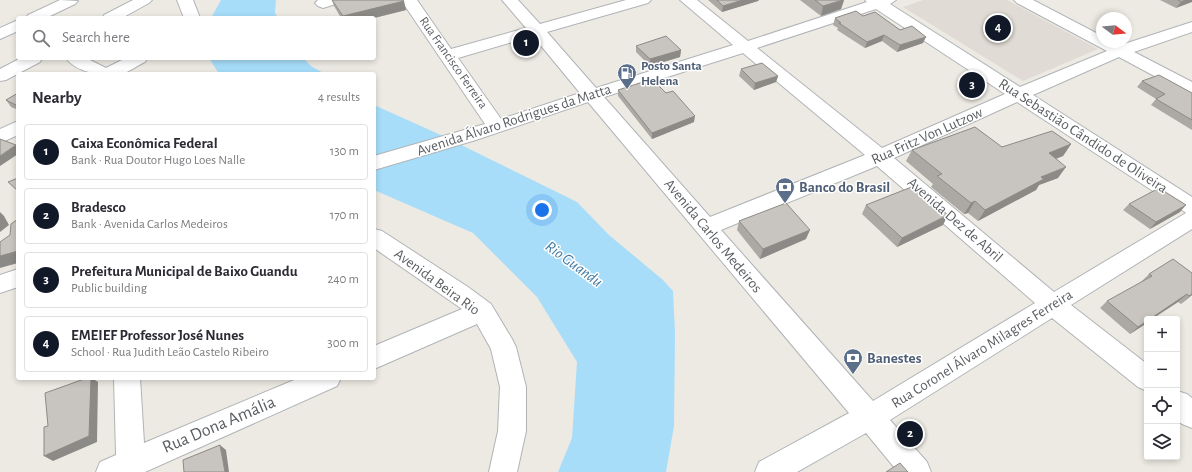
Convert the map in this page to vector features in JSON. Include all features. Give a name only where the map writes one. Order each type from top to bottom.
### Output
[{"type":"street","points":[[114,16],[144,0]]},
{"type":"street","points":[[186,0],[191,16]]},
{"type":"street","name":"Rua Francisco Ferreira","points":[[409,0],[497,127]]},
{"type":"street","name":"Avenida Carlos Medeiros","points":[[510,0],[917,472]]},
{"type":"street","points":[[448,55],[643,0]]},
{"type":"street","name":"Avenida Dez de Abril","points":[[688,0],[880,157],[1053,304],[1144,378]]},
{"type":"street","points":[[1022,0],[1096,39]]},
{"type":"street","points":[[38,16],[70,1]]},
{"type":"street","name":"Avenida Álvaro Rodrigues da Matta","points":[[376,163],[469,136],[592,95],[746,47],[880,1]]},
{"type":"street","name":"Rua Sebastião Cândido de Oliveira","points":[[880,1],[1192,207]]},
{"type":"street","name":"Rua Fritz Von Lutzow","points":[[706,227],[880,157],[1120,51],[1192,27]]},
{"type":"street","points":[[1114,48],[1192,89]]},
{"type":"street","points":[[0,76],[30,60]]},
{"type":"street","points":[[78,60],[99,72]]},
{"type":"street","points":[[112,72],[135,60]]},
{"type":"street","points":[[0,137],[16,128]]},
{"type":"street","name":"Rua Coronel Álvaro Milagres Ferreira","points":[[769,472],[880,411],[1192,220]]},
{"type":"street","name":"Avenida Beira Rio","points":[[376,238],[460,294],[482,311],[503,347],[513,387],[512,431],[503,472]]},
{"type":"street","points":[[0,284],[16,279]]},
{"type":"street","points":[[376,357],[482,311]]},
{"type":"street","points":[[124,469],[127,380]]},
{"type":"street","name":"Rua Dona Amália","points":[[124,469],[324,380]]},
{"type":"street","points":[[1180,406],[1192,416]]},
{"type":"shaded area","points":[[923,0],[1007,0],[1098,49],[1023,81],[903,7]]},
{"type":"water","points":[[221,0],[276,0],[275,13],[277,16],[212,16]]},
{"type":"water","points":[[210,60],[305,60],[311,66],[322,72],[218,72]]},
{"type":"water","name":"Rio Guandu","points":[[376,106],[443,136],[577,202],[609,235],[663,280],[673,291],[675,333],[674,426],[666,472],[558,472],[572,438],[577,362],[537,297],[473,233],[376,191]]},
{"type":"building","points":[[332,0],[403,0],[404,1],[343,16]]},
{"type":"building","points":[[717,0],[743,0],[723,6]]},
{"type":"building","points":[[815,0],[843,0],[823,6]]},
{"type":"building","points":[[856,11],[863,16],[875,12],[900,30],[912,26],[926,37],[900,45],[884,35],[867,42],[839,23],[841,23],[835,18]]},
{"type":"building","points":[[666,36],[681,50],[650,59],[636,46]]},
{"type":"building","points":[[762,63],[778,76],[755,83],[741,69]]},
{"type":"building","points":[[1159,75],[1192,93],[1192,120],[1156,99],[1165,94],[1142,81]]},
{"type":"building","points":[[652,79],[666,93],[673,91],[695,116],[652,133],[618,90]]},
{"type":"building","points":[[16,94],[16,105],[6,100]]},
{"type":"building","points":[[975,127],[1002,147],[1052,131],[1071,144],[1049,153],[1066,167],[1041,177],[1044,179],[985,210],[975,201],[971,203],[937,176],[942,174],[912,150]]},
{"type":"building","points":[[0,139],[16,145],[0,156]]},
{"type":"building","points":[[16,179],[16,189],[8,182]]},
{"type":"building","points":[[914,186],[948,215],[902,238],[866,205]]},
{"type":"building","points":[[1159,188],[1186,205],[1156,222],[1129,204]]},
{"type":"building","points":[[786,203],[810,230],[763,249],[739,221]]},
{"type":"building","points":[[16,220],[16,252],[0,256],[0,242],[10,235],[11,224]]},
{"type":"building","points":[[1173,259],[1192,273],[1192,294],[1189,296],[1187,294],[1154,316],[1144,316],[1144,323],[1138,327],[1107,301],[1152,276],[1149,274]]},
{"type":"building","points":[[81,380],[91,380],[89,436],[44,456],[44,427],[48,426],[45,393]]},
{"type":"building","points":[[220,445],[225,472],[184,472],[183,460]]},
{"type":"building","points":[[900,463],[908,472],[886,472]]},
{"type":"place","name":"EMEIEF Professor José Nunes","points":[[998,28]]},
{"type":"place","name":"Caixa Econômica Federal","points":[[526,43]]},
{"type":"place","name":"Prefeitura Municipal de Baixo Guandu","points":[[972,85]]},
{"type":"place","name":"Posto Santa Helena","points":[[627,90]]},
{"type":"place","name":"Banco do Brasil","points":[[785,204]]},
{"type":"place","name":"Banestes","points":[[853,375]]},
{"type":"place","name":"Bradesco","points":[[910,434]]}]
